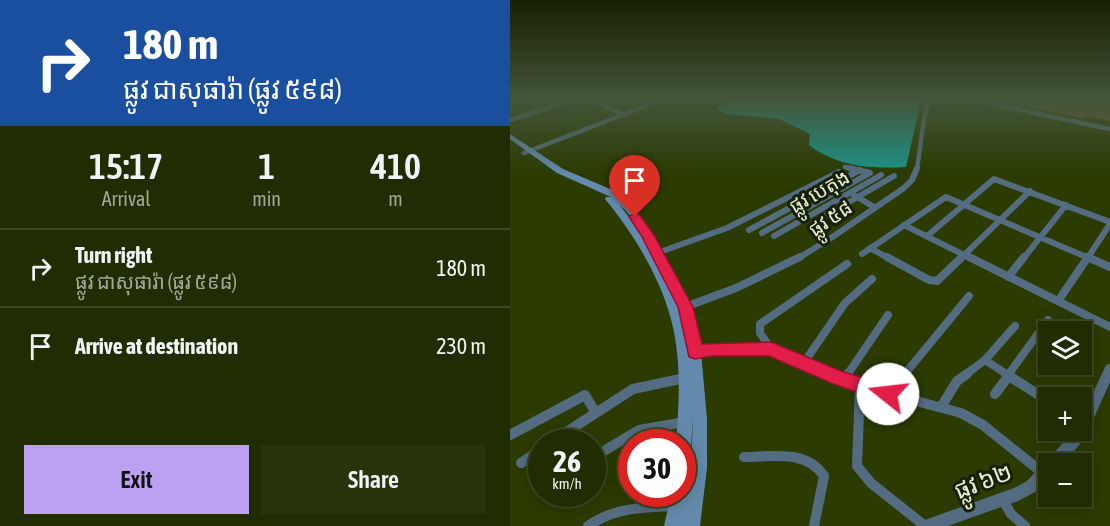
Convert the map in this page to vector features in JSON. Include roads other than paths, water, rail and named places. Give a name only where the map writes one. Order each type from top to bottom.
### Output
[{"type":"main road","points":[[510,136],[554,174],[605,196],[628,220],[675,311],[682,343],[685,378],[685,429]]},
{"type":"main road","points":[[510,143],[560,171],[612,193],[635,217],[686,307],[695,352],[700,419],[700,458],[691,526]]},
{"type":"main road","points":[[673,526],[677,507]]},
{"type":"street","points":[[527,152],[598,125]]},
{"type":"street","name":"ផ្លូវ ៥៨","points":[[686,307],[762,278],[793,262],[913,178],[923,139],[923,125]]},
{"type":"street","points":[[1089,125],[1110,129]]},
{"type":"street","points":[[762,233],[846,191],[870,173],[845,167]]},
{"type":"street","points":[[749,230],[860,170]]},
{"type":"street","points":[[657,253],[727,228],[839,172]]},
{"type":"street","name":"ផ្លូវ បេតុង","points":[[774,236],[846,191],[881,174]]},
{"type":"street","points":[[822,217],[894,176]]},
{"type":"street","points":[[927,236],[994,178],[1110,223],[1058,302]]},
{"type":"street","points":[[825,179],[874,207]]},
{"type":"street","points":[[870,248],[929,280],[936,281],[1029,191]]},
{"type":"street","points":[[862,254],[946,197],[1110,267]]},
{"type":"street","points":[[1008,277],[1066,205]]},
{"type":"street","points":[[782,222],[788,227]]},
{"type":"street","points":[[904,225],[1110,327]]},
{"type":"street","points":[[771,349],[760,333],[760,324],[847,264]]},
{"type":"street","points":[[803,364],[844,303],[872,279]]},
{"type":"street","points":[[888,394],[969,296]]},
{"type":"street","points":[[844,380],[888,315]]},
{"type":"street","points":[[995,394],[1047,320]]},
{"type":"street","points":[[941,407],[957,381],[985,360],[1015,326]]},
{"type":"street","points":[[695,352],[713,349],[771,349],[860,386],[961,413],[1038,462]]},
{"type":"street","points":[[985,360],[1038,394]]},
{"type":"street","name":"ផ្លូវ ៦២","points":[[1092,406],[1110,369]]},
{"type":"street","points":[[570,429],[633,389],[685,378]]},
{"type":"street","points":[[860,386],[857,466],[864,476],[926,526]]},
{"type":"street","points":[[510,435],[585,395],[596,412]]},
{"type":"street","points":[[606,450],[639,430],[685,422]]},
{"type":"street","name":"ផ្លូវ ៦២","points":[[1063,453],[1074,441]]},
{"type":"street","points":[[744,457],[803,458],[818,465],[824,476],[814,526]]},
{"type":"street","points":[[521,463],[528,458]]},
{"type":"street","name":"ផ្លូវ ៦២","points":[[926,526],[1003,500],[1025,490],[1038,478]]},
{"type":"street","points":[[1003,500],[1011,514],[1025,526]]},
{"type":"street","points":[[588,526],[607,513],[638,507]]},
{"type":"water","points":[[790,125],[916,125],[906,167],[868,167],[831,158],[809,145],[810,134]]}]
